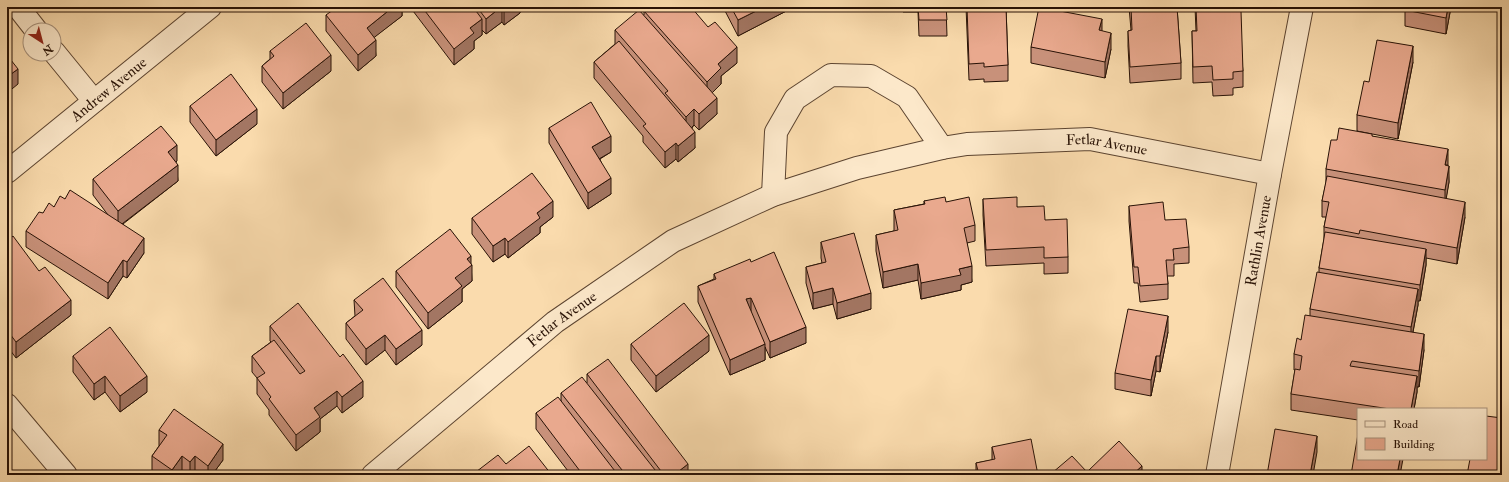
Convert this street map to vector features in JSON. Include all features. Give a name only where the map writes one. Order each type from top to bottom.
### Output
[{"type":"street","points":[[18,7],[30,22]]},
{"type":"street","name":"Andrew Avenue","points":[[7,172],[210,7]]},
{"type":"street","name":"Rathlin Avenue","points":[[1217,475],[1270,174],[1302,7]]},
{"type":"street","points":[[62,62],[94,101]]},
{"type":"street","points":[[773,195],[776,132],[795,99],[831,75],[871,76],[907,97],[942,148]]},
{"type":"street","name":"Fetlar Avenue","points":[[373,475],[555,322],[673,242],[773,195],[857,168],[942,148],[967,144],[1090,139],[1270,174]]},
{"type":"street","points":[[7,405],[66,475]]},
{"type":"building","points":[[337,7],[393,7],[367,28],[376,40],[358,55],[326,15]]},
{"type":"building","points":[[422,7],[473,7],[482,19],[470,28],[474,33],[454,49]]},
{"type":"building","points":[[477,7],[501,7],[486,19]]},
{"type":"building","points":[[648,7],[691,7],[708,27],[715,22],[737,47],[718,64],[721,68],[707,82],[644,11]]},
{"type":"building","points":[[731,7],[764,7],[738,20]]},
{"type":"building","points":[[918,7],[946,7],[947,20],[919,20]]},
{"type":"building","points":[[967,7],[1006,7],[1008,65],[984,67],[984,63],[969,64]]},
{"type":"building","points":[[1039,7],[1102,19],[1099,30],[1111,33],[1105,62],[1031,47]]},
{"type":"building","points":[[1131,7],[1177,7],[1181,63],[1130,67],[1128,31],[1132,30]]},
{"type":"building","points":[[1196,7],[1236,7],[1236,11],[1241,11],[1243,71],[1233,72],[1233,79],[1213,80],[1212,66],[1193,67],[1192,31],[1197,31]]},
{"type":"building","points":[[1405,7],[1448,7],[1446,18],[1405,10]]},
{"type":"building","points":[[639,10],[717,98],[699,114],[694,109],[686,117],[665,93],[668,91],[615,30]]},
{"type":"building","points":[[306,23],[331,55],[283,93],[262,66],[274,56],[270,51]]},
{"type":"building","points":[[1377,40],[1413,46],[1398,123],[1357,115],[1364,81],[1369,82]]},
{"type":"building","points":[[619,41],[695,132],[678,146],[676,143],[665,152],[643,126],[646,124],[594,62]]},
{"type":"building","points":[[7,55],[18,69],[7,77]]},
{"type":"building","points":[[231,74],[257,109],[216,140],[190,106]]},
{"type":"building","points":[[591,102],[611,136],[592,147],[611,178],[588,193],[549,128]]},
{"type":"building","points":[[161,126],[177,145],[168,152],[178,165],[118,211],[93,179]]},
{"type":"building","points":[[1339,128],[1372,134],[1372,136],[1448,149],[1445,165],[1449,166],[1445,190],[1326,169],[1331,140],[1337,140]]},
{"type":"building","points":[[532,173],[553,201],[537,213],[540,218],[508,242],[505,238],[493,246],[472,218]]},
{"type":"building","points":[[1327,176],[1465,202],[1457,248],[1360,230],[1359,234],[1324,227],[1329,202],[1322,201]]},
{"type":"building","points":[[70,190],[144,238],[127,262],[123,260],[108,283],[26,231],[39,212],[43,213],[49,203],[54,207],[60,196],[65,199]]},
{"type":"building","points":[[945,197],[946,202],[969,197],[975,225],[964,228],[972,266],[959,269],[961,275],[921,283],[918,264],[883,272],[876,235],[898,230],[894,210],[925,204],[924,201]]},
{"type":"building","points":[[1017,197],[1017,207],[1044,206],[1045,220],[1067,219],[1068,257],[1044,258],[1044,247],[986,250],[983,199]]},
{"type":"building","points":[[1163,202],[1165,220],[1186,219],[1189,247],[1173,249],[1174,260],[1166,260],[1168,284],[1140,286],[1138,267],[1134,267],[1129,206]]},
{"type":"building","points":[[450,229],[471,256],[467,259],[472,265],[455,278],[462,286],[428,313],[396,271]]},
{"type":"building","points":[[1325,232],[1426,249],[1420,285],[1319,268]]},
{"type":"building","points":[[854,233],[871,293],[837,303],[833,288],[813,293],[806,267],[826,262],[821,242]]},
{"type":"building","points":[[13,236],[39,271],[45,267],[71,300],[16,342],[7,330],[7,241]]},
{"type":"building","points":[[774,252],[806,327],[770,342],[751,298],[746,299],[765,344],[730,360],[698,286],[716,279],[714,274],[750,259],[751,262]]},
{"type":"building","points":[[1317,272],[1418,289],[1411,327],[1310,309]]},
{"type":"building","points":[[383,278],[422,330],[396,349],[385,335],[366,349],[346,323],[363,310],[354,300]]},
{"type":"building","points":[[298,303],[340,357],[343,354],[363,381],[342,397],[337,391],[314,408],[320,417],[296,435],[269,399],[271,397],[257,378],[265,373],[252,356],[274,340],[300,374],[305,371],[270,326]]},
{"type":"building","points":[[684,303],[709,335],[656,376],[631,344]]},
{"type":"building","points":[[1128,309],[1168,316],[1160,356],[1156,356],[1151,380],[1115,373]]},
{"type":"building","points":[[1305,315],[1424,334],[1419,371],[1352,361],[1350,366],[1417,376],[1411,408],[1383,408],[1291,394],[1295,369],[1300,370],[1302,356],[1294,354],[1297,338],[1301,340]]},
{"type":"building","points":[[110,327],[147,376],[120,396],[105,376],[94,384],[73,356]]},
{"type":"building","points":[[608,359],[688,464],[674,475],[664,475],[587,374]]},
{"type":"building","points":[[582,377],[659,475],[626,475],[561,393]]},
{"type":"building","points":[[558,397],[618,475],[583,475],[536,413]]},
{"type":"building","points":[[174,409],[223,444],[208,466],[195,456],[190,462],[182,456],[172,470],[152,456],[167,435],[159,430]]},
{"type":"building","points":[[1487,416],[1502,418],[1502,475],[1467,475],[1470,460],[1487,460]]},
{"type":"building","points":[[1275,429],[1317,436],[1310,475],[1267,475]]},
{"type":"building","points":[[1031,439],[1038,475],[979,475],[976,463],[995,459],[992,447]]},
{"type":"building","points":[[1357,440],[1357,460],[1400,460],[1397,475],[1351,475]]},
{"type":"building","points":[[1119,441],[1142,466],[1132,475],[1054,475],[1052,473],[1072,456],[1087,472]]},
{"type":"building","points":[[529,446],[551,474],[550,475],[472,475],[498,455],[506,464]]}]
